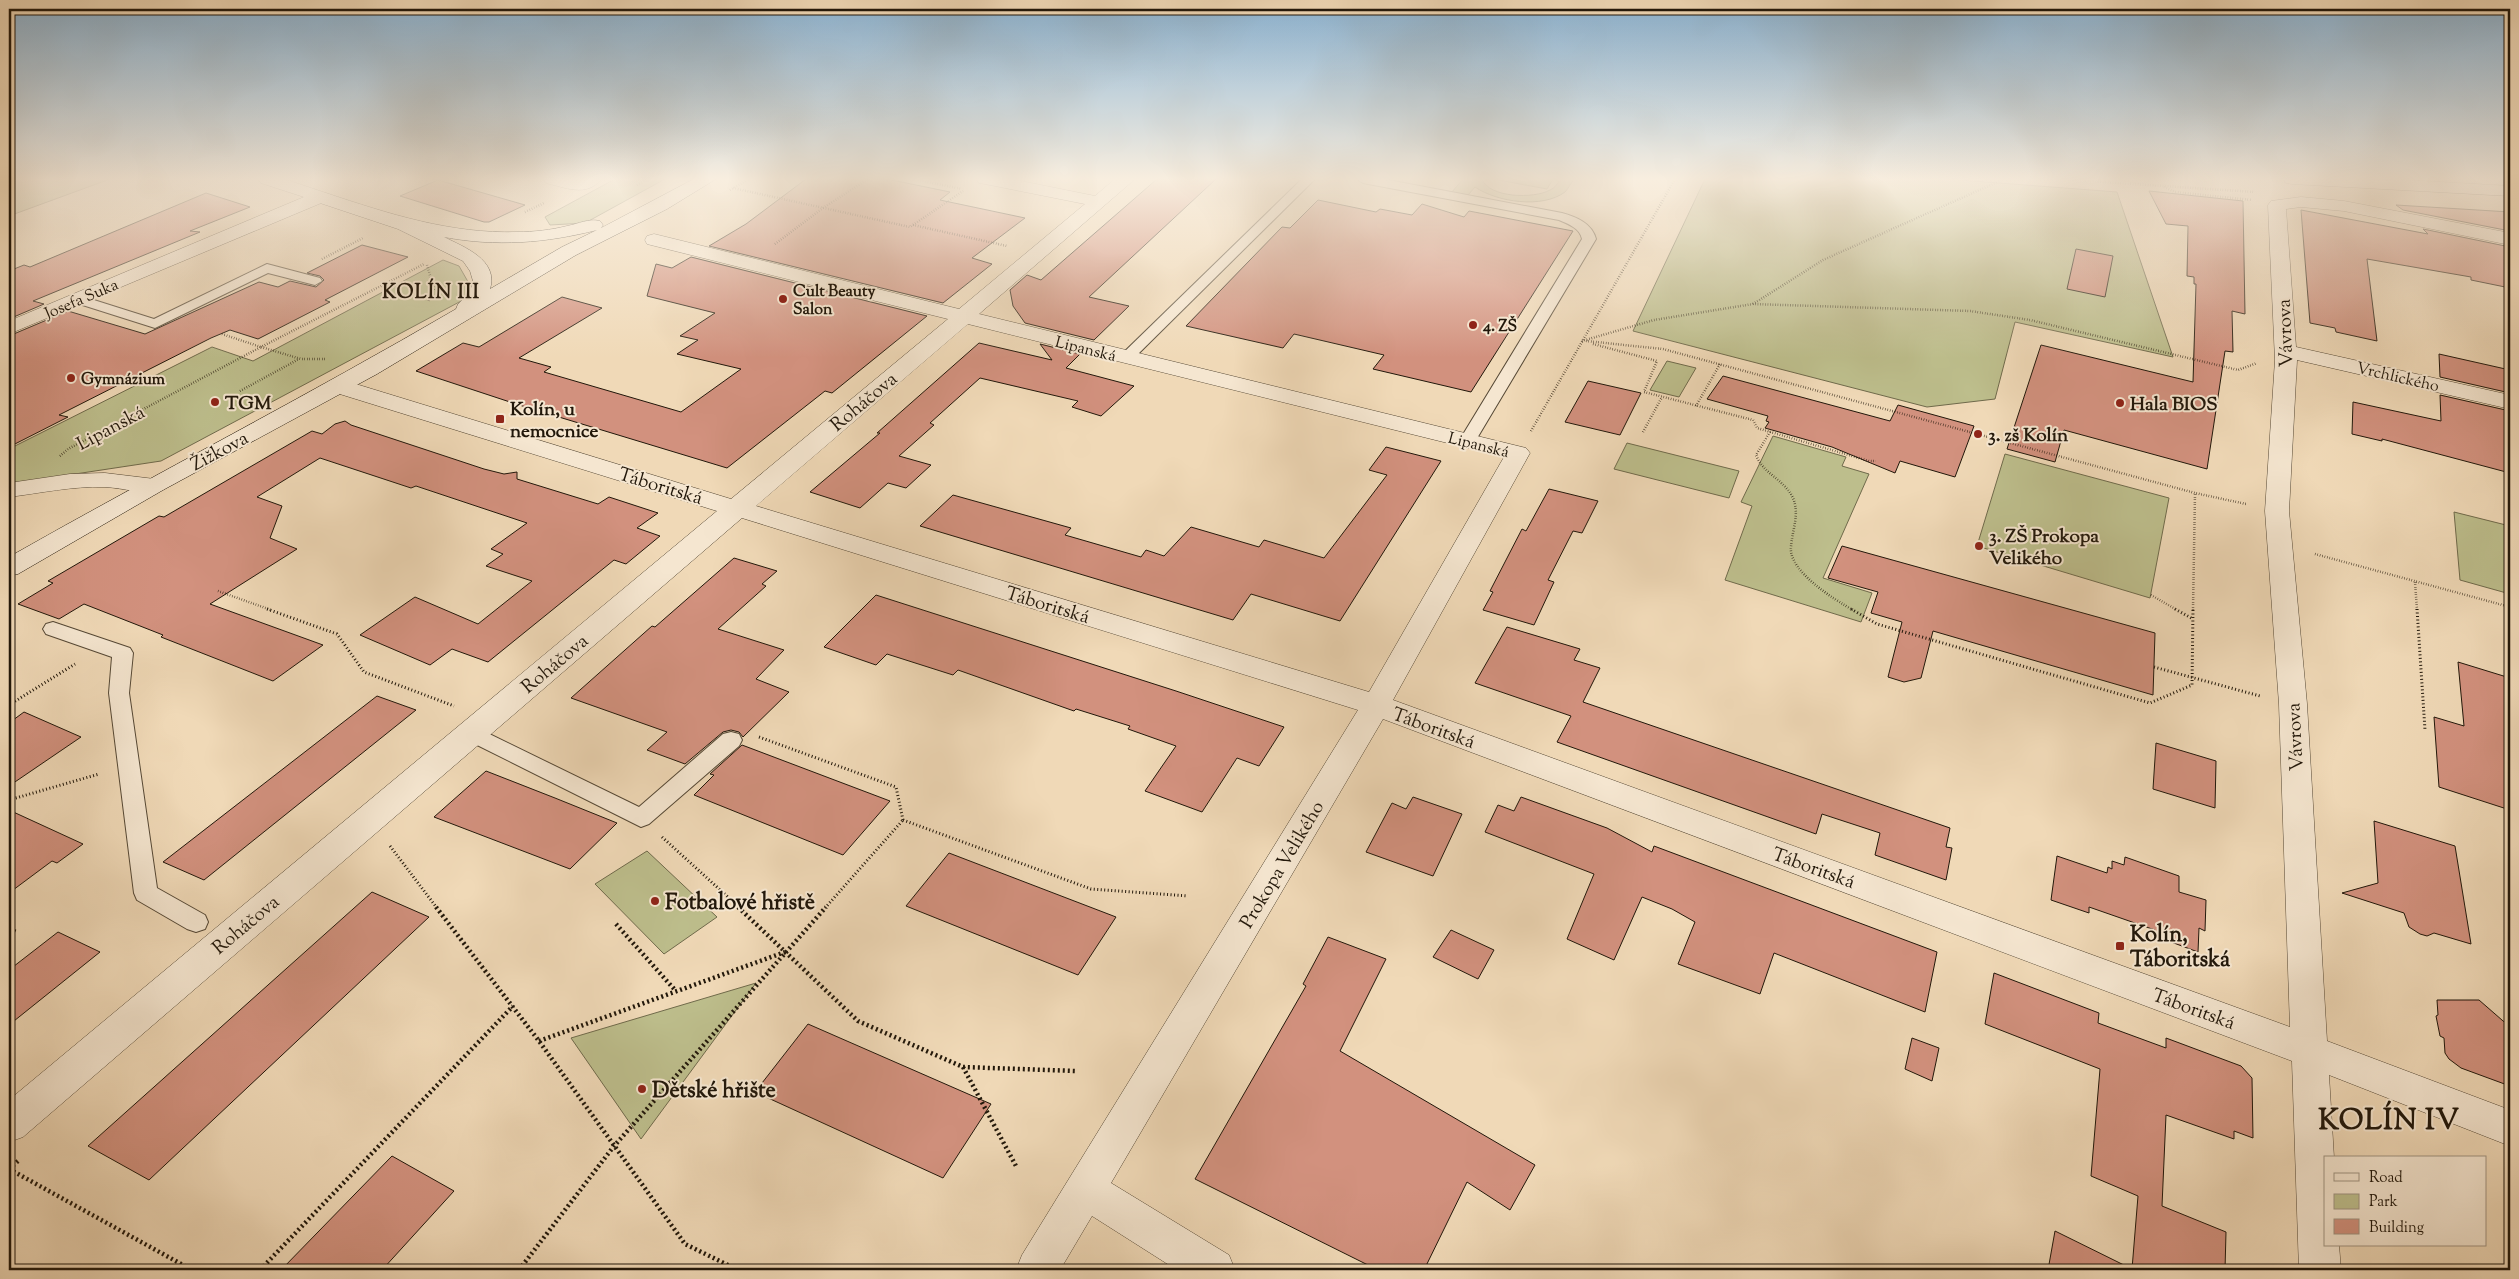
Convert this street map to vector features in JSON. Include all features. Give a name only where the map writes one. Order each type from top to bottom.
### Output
[{"type":"street","name":"Josefa Suka","points":[[9,328],[220,239]]},
{"type":"street","points":[[432,239],[465,254],[481,272]]},
{"type":"street","points":[[448,239],[467,245],[522,251]]},
{"type":"street","points":[[514,239],[530,239]]},
{"type":"street","name":"Žižkova","points":[[456,319],[481,291],[483,281],[482,266],[490,259],[577,239]]},
{"type":"street","name":"Žižkova","points":[[9,568],[154,485],[338,386],[456,319],[508,285],[594,239]]},
{"type":"street","name":"Roháčova","points":[[9,1124],[1056,239]]},
{"type":"street","name":"Vávrova","points":[[2276,239],[2274,356],[2277,511],[2293,704],[2320,1270]]},
{"type":"street","name":"Lipanská","points":[[654,240],[962,318],[1518,453]]},
{"type":"street","name":"Žižkova","points":[[481,272],[489,278],[506,280],[537,271],[548,260],[544,255],[533,251],[522,251]]},
{"type":"street","name":"Vrchlického","points":[[2274,356],[2510,402]]},
{"type":"street","name":"Táboritská","points":[[338,386],[1376,705],[2310,1051],[2510,1128]]},
{"type":"street","name":"Prokopa Velikého","points":[[1037,1270],[1376,705],[1518,453]]},
{"type":"street","points":[[9,490],[70,481],[105,480],[154,485]]},
{"type":"street","points":[[1086,1190],[1214,1270]]},
{"type":"lane","points":[[1126,358],[1248,239]]},
{"type":"lane","points":[[1467,441],[1589,239]]},
{"type":"lane","points":[[78,299],[155,324],[267,268],[315,280]]},
{"type":"lane","points":[[53,629],[123,653],[119,693],[146,893],[196,922]]},
{"type":"lane","points":[[471,733],[641,818],[732,740]]},
{"type":"path","points":[[296,275],[309,265],[362,239]]},
{"type":"path","points":[[747,263],[781,239]]},
{"type":"path","points":[[976,239],[1010,246]]},
{"type":"path","points":[[1518,453],[1641,239]]},
{"type":"path","points":[[1753,304],[1823,260],[1871,239]]},
{"type":"path","name":"Lipanská","points":[[55,460],[68,449],[427,262],[434,289],[427,305]]},
{"type":"path","points":[[1582,341],[1654,320],[1753,304],[1970,311],[2030,320],[2238,370],[2274,356]]},
{"type":"path","points":[[222,334],[300,359],[240,391]]},
{"type":"path","points":[[1582,341],[1663,349],[2195,493],[2247,504]]},
{"type":"path","points":[[1582,341],[1657,361],[1644,392],[1753,420],[1757,428],[1869,461],[1876,461]]},
{"type":"path","points":[[318,364],[326,359]]},
{"type":"path","points":[[1696,406],[1720,364]]},
{"type":"path","points":[[1643,432],[1662,397]]},
{"type":"path","points":[[1770,432],[1756,455],[1760,468],[1779,480],[1794,501],[1798,519],[1790,549],[1799,569],[1829,596],[1877,624],[2150,703],[2192,685],[2195,493]]},
{"type":"path","points":[[2316,554],[2510,607]]},
{"type":"path","points":[[2416,582],[2425,730]]},
{"type":"path","points":[[218,591],[337,634],[364,672],[459,708]]},
{"type":"path","points":[[2151,595],[2194,619]]},
{"type":"path","points":[[9,705],[102,646]]},
{"type":"path","points":[[2154,667],[2268,698]]},
{"type":"path","points":[[732,740],[758,737],[896,787],[903,820]]},
{"type":"path","points":[[9,800],[130,765]]},
{"type":"path","points":[[641,818],[787,951],[858,1021],[963,1067],[1076,1071]]},
{"type":"path","points":[[903,820],[1091,889],[1188,896]]},
{"type":"path","points":[[518,1270],[614,1146],[903,820]]},
{"type":"path","points":[[385,841],[513,1006],[686,1244],[738,1270]]},
{"type":"path","points":[[616,924],[675,990]]},
{"type":"path","points":[[9,928],[16,932]]},
{"type":"path","points":[[539,1041],[675,990],[787,951]]},
{"type":"path","points":[[260,1270],[513,1006]]},
{"type":"path","points":[[963,1067],[1016,1166]]},
{"type":"path","points":[[9,1169],[192,1270]]},
{"type":"green space","points":[[1677,239],[2133,239],[2173,357],[2015,322],[1995,399],[1927,407],[1633,331]]},
{"type":"green space","points":[[443,260],[459,266],[471,287],[463,300],[161,461],[9,484],[9,449],[212,347],[253,361]]},
{"type":"green space","points":[[1667,361],[1696,368],[1679,397],[1650,390]]},
{"type":"green space","points":[[1773,436],[1846,457],[1842,466],[1869,474],[1823,578],[1872,593],[1861,622],[1725,580],[1752,506],[1741,502]]},
{"type":"green space","points":[[1627,443],[1739,471],[1729,498],[1614,469]]},
{"type":"green space","points":[[2005,454],[2169,498],[2150,598],[1977,546]]},
{"type":"green space","points":[[2454,512],[2510,526],[2510,594],[2460,580]]},
{"type":"green space","name":"Fotbalové hřistě","points":[[647,851],[717,917],[664,954],[595,884]]},
{"type":"green space","name":"Dětské hřište","points":[[756,983],[641,1139],[571,1038]]},
{"type":"building","points":[[97,239],[184,239],[33,301],[44,304],[9,319],[9,271],[24,265],[30,267]]},
{"type":"building","points":[[721,239],[998,239],[972,258],[992,264],[943,303],[709,246]]},
{"type":"building","points":[[1088,239],[1152,239],[1089,297],[1129,306],[1094,340],[1025,323],[1013,306],[1010,290],[1027,275],[1041,280]]},
{"type":"building","points":[[1271,239],[1568,239],[1471,392],[1373,369],[1384,355],[1294,334],[1283,348],[1186,326]]},
{"type":"building","name":"Hala BIOS","points":[[2188,239],[2244,239],[2245,314],[2232,311],[2233,352],[2225,351],[2207,469],[2064,430],[2055,462],[2007,449],[2041,345],[2193,382],[2196,284],[2194,284],[2194,277],[2187,276]]},
{"type":"building","points":[[2303,239],[2470,239],[2510,247],[2510,288],[2471,280],[2471,277],[2367,259],[2377,341],[2336,332],[2335,328],[2310,323]]},
{"type":"building","points":[[362,245],[408,257],[325,300],[330,302],[258,339],[230,330],[211,338],[59,415],[68,417],[9,447],[9,336],[68,311],[145,334],[259,282],[278,287],[290,281],[316,287],[324,280],[320,276],[307,273]]},
{"type":"building","points":[[2076,249],[2113,256],[2105,297],[2067,289]]},
{"type":"building","points":[[691,257],[927,316],[832,393],[825,391],[727,468],[516,404],[416,371],[463,343],[479,347],[562,297],[602,308],[519,358],[551,367],[544,372],[681,412],[741,369],[677,354],[698,340],[680,336],[715,313],[647,296],[656,264],[672,268]]},
{"type":"building","points":[[979,343],[1052,360],[1040,344],[1080,354],[1066,368],[1134,386],[1101,416],[1072,407],[1078,401],[980,378],[930,423],[934,425],[899,456],[931,465],[906,488],[888,483],[860,508],[810,492],[880,433],[877,433]]},
{"type":"building","points":[[2439,354],[2510,370],[2510,393],[2440,377]]},
{"type":"building","points":[[1723,376],[1890,421],[1898,405],[1974,426],[1955,477],[1900,461],[1895,473],[1832,447],[1765,428],[1769,422],[1766,421],[1768,416],[1707,399]]},
{"type":"building","points":[[1588,381],[1641,393],[1620,435],[1565,422]]},
{"type":"building","points":[[2440,395],[2510,411],[2510,473],[2382,439],[2382,441],[2352,434],[2353,402],[2441,421]]},
{"type":"building","points":[[345,421],[351,425],[484,469],[504,474],[517,472],[517,479],[598,504],[609,497],[658,513],[637,528],[660,536],[626,564],[614,560],[488,662],[452,649],[430,665],[360,635],[415,597],[478,624],[532,581],[486,566],[503,554],[491,549],[527,523],[416,486],[411,488],[320,458],[257,497],[282,506],[270,538],[297,549],[210,604],[323,645],[273,681],[161,637],[163,635],[84,604],[59,619],[18,604],[53,583],[48,581],[159,516],[164,517],[312,431],[322,434],[335,424]]},
{"type":"building","points":[[1386,447],[1441,461],[1340,621],[1251,594],[1233,620],[920,526],[953,495],[1071,528],[1065,535],[1141,557],[1146,550],[1164,556],[1191,527],[1259,547],[1264,540],[1324,558],[1387,475],[1369,470]]},
{"type":"building","points":[[1549,489],[1598,501],[1582,533],[1573,531],[1548,580],[1554,582],[1534,625],[1483,610],[1493,592],[1490,591],[1522,529],[1526,531]]},
{"type":"building","points":[[1842,546],[2155,633],[2153,695],[1933,631],[1921,678],[1904,682],[1888,677],[1902,622],[1871,613],[1878,592],[1828,578]]},
{"type":"building","points":[[734,558],[777,571],[762,584],[766,586],[718,629],[784,650],[756,679],[789,692],[743,737],[739,732],[731,730],[723,732],[685,764],[647,750],[667,732],[571,698],[652,626],[655,627]]},
{"type":"building","points":[[876,595],[1284,727],[1259,766],[1237,758],[1202,812],[1145,791],[1176,746],[1128,729],[1130,726],[1076,709],[1074,711],[958,670],[953,675],[887,654],[876,665],[824,647]]},
{"type":"building","points":[[1507,627],[1580,649],[1574,660],[1600,668],[1583,702],[1950,828],[1946,847],[1952,848],[1946,880],[1875,855],[1880,833],[1822,814],[1816,834],[1557,742],[1571,716],[1475,683]]},
{"type":"building","points":[[2458,662],[2510,678],[2510,810],[2439,787],[2434,717],[2464,726]]},
{"type":"building","points":[[377,696],[416,710],[204,880],[163,862]]},
{"type":"building","points":[[24,712],[81,737],[9,786],[9,723]]},
{"type":"building","points":[[2156,743],[2216,761],[2215,808],[2153,789]]},
{"type":"building","points":[[742,745],[890,801],[843,855],[694,795],[714,775],[710,774]]},
{"type":"building","points":[[486,771],[617,823],[570,869],[434,817]]},
{"type":"building","points":[[1413,797],[1462,814],[1433,876],[1366,852],[1392,803],[1406,809]]},
{"type":"building","points":[[1521,797],[1607,828],[1652,852],[1654,846],[1937,952],[1925,1012],[1774,953],[1760,994],[1678,964],[1695,922],[1672,909],[1642,897],[1614,960],[1567,939],[1594,874],[1485,832],[1498,805],[1514,811]]},
{"type":"building","points":[[9,810],[83,844],[57,863],[52,861],[9,893]]},
{"type":"building","points":[[2374,821],[2455,846],[2471,944],[2434,933],[2427,936],[2420,934],[2409,927],[2404,913],[2342,893],[2378,883]]},
{"type":"building","points":[[949,853],[1116,917],[1078,975],[906,906]]},
{"type":"building","points":[[2057,856],[2107,873],[2108,867],[2112,869],[2112,861],[2124,865],[2125,857],[2179,876],[2179,892],[2206,900],[2205,931],[2199,928],[2198,952],[2155,936],[2155,930],[2089,907],[2089,913],[2051,900]]},
{"type":"building","points":[[372,892],[429,917],[149,1180],[88,1146]]},
{"type":"building","points":[[1451,930],[1494,950],[1478,979],[1433,957]]},
{"type":"building","points":[[58,932],[100,952],[9,1025],[9,970]]},
{"type":"building","points":[[1328,937],[1386,959],[1340,1051],[1535,1165],[1510,1210],[1467,1182],[1424,1270],[1378,1270],[1195,1179],[1306,986],[1303,984]]},
{"type":"building","points":[[1994,973],[2099,1013],[2098,1023],[2166,1048],[2166,1038],[2241,1066],[2252,1078],[2253,1138],[2234,1131],[2234,1139],[2166,1115],[2162,1206],[2226,1232],[2225,1270],[2048,1270],[2055,1231],[2132,1269],[2138,1196],[2091,1176],[2100,1069],[1985,1024]]},
{"type":"building","points":[[2437,1000],[2479,1000],[2510,1027],[2510,1086],[2461,1068],[2449,1059],[2445,1053],[2444,1038],[2440,1036],[2436,1016],[2438,1015]]},
{"type":"building","points":[[808,1024],[991,1104],[943,1178],[755,1092]]},
{"type":"building","points":[[1912,1038],[1939,1048],[1932,1081],[1905,1069]]},
{"type":"building","points":[[392,1156],[454,1191],[382,1270],[281,1270]]},
{"type":"place","name":"Cult Beauty Salon","points":[[783,299]]},
{"type":"place","name":"4. ZŠ","points":[[1473,325]]},
{"type":"place","name":"Gymnázium","points":[[71,378]]},
{"type":"place","name":"TGM","points":[[215,402]]},
{"type":"place","name":"Hala BIOS","points":[[2120,403]]},
{"type":"place","name":"Kolín, u nemocnice","points":[[500,419]]},
{"type":"place","name":"3. zš Kolín","points":[[1978,434]]},
{"type":"place","name":"3. ZŠ Prokopa Velikého","points":[[1979,546]]},
{"type":"place","name":"Fotbalové hřistě","points":[[655,901]]},
{"type":"place","name":"Kolín, Táboritská","points":[[2120,946]]},
{"type":"place","name":"Dětské hřište","points":[[642,1089]]},
{"type":"district","name":"KOLÍN III","points":[[431,291]]},
{"type":"district","name":"KOLÍN IV","points":[[2389,1119]]}]
